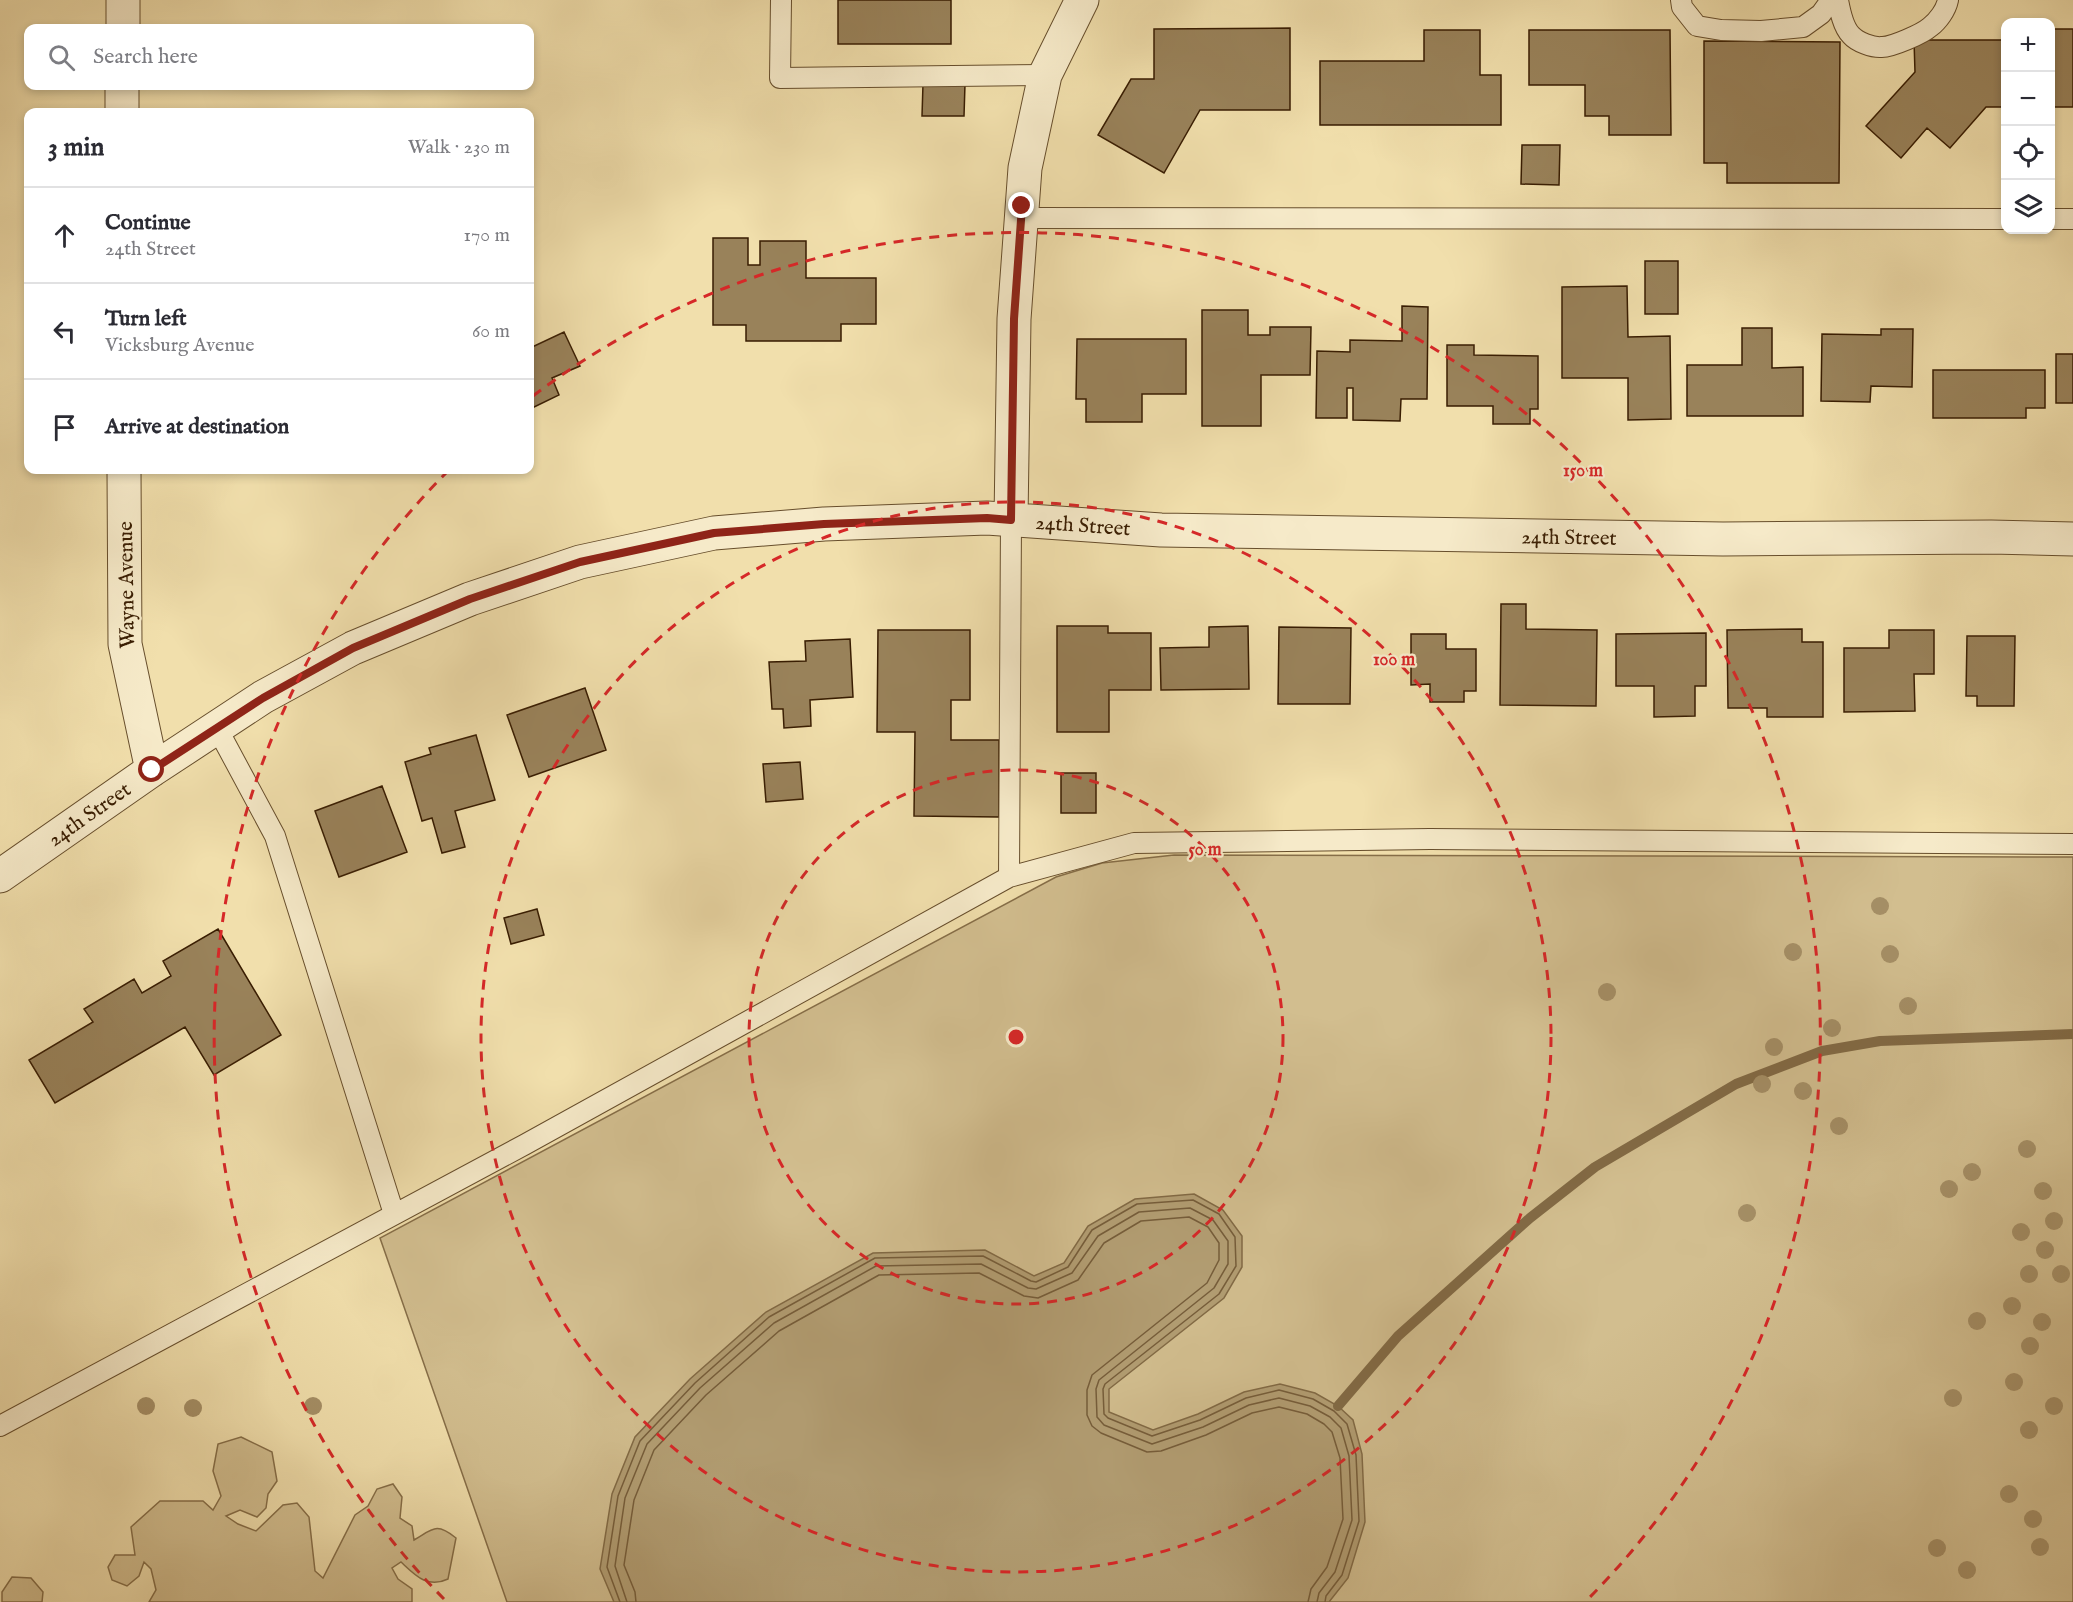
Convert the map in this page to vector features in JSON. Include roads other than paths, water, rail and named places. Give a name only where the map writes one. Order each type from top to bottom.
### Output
[{"type":"street","points":[[123,0],[123,24]]},
{"type":"street","points":[[1011,520],[1014,319],[1025,168],[1045,75],[1082,0]]},
{"type":"street","points":[[122,90],[122,108]]},
{"type":"street","name":"Wayne Avenue","points":[[124,474],[125,644],[152,770]]},
{"type":"street","name":"24th Street","points":[[0,876],[152,770],[263,698],[353,648],[470,599],[580,562],[714,533],[824,524],[987,518],[1185,530],[1723,539],[1991,537],[2073,539]]},
{"type":"lane","points":[[781,0],[780,78],[1045,75]]},
{"type":"lane","points":[[1681,0],[1682,7],[1697,26],[1761,32],[1803,27],[1821,14],[1831,0]]},
{"type":"lane","points":[[1838,0],[1840,15],[1850,35],[1864,43],[1881,48],[1907,39],[1930,27],[1946,8],[1948,0]]},
{"type":"lane","points":[[1022,218],[2001,219]]},
{"type":"lane","points":[[2055,219],[2073,219]]},
{"type":"lane","points":[[1009,877],[1011,520]]},
{"type":"lane","points":[[217,728],[275,836],[394,1214]]},
{"type":"lane","points":[[0,1426],[524,1145],[1009,877],[1134,843],[1442,839],[2073,844]]},
{"type":"water","points":[[1194,1194],[1223,1210],[1242,1236],[1242,1267],[1224,1298],[1109,1389],[1109,1412],[1153,1430],[1198,1414],[1244,1392],[1280,1384],[1315,1393],[1338,1406],[1353,1420],[1362,1454],[1365,1522],[1348,1578],[1329,1602],[614,1602],[600,1569],[612,1494],[635,1437],[690,1379],[766,1312],[873,1253],[985,1250],[1034,1276],[1064,1263],[1088,1226],[1135,1199]]},
{"type":"waterway","points":[[1338,1406],[1398,1336],[1530,1218],[1595,1167],[1736,1084],[1822,1051],[1880,1041],[2073,1034]]}]
